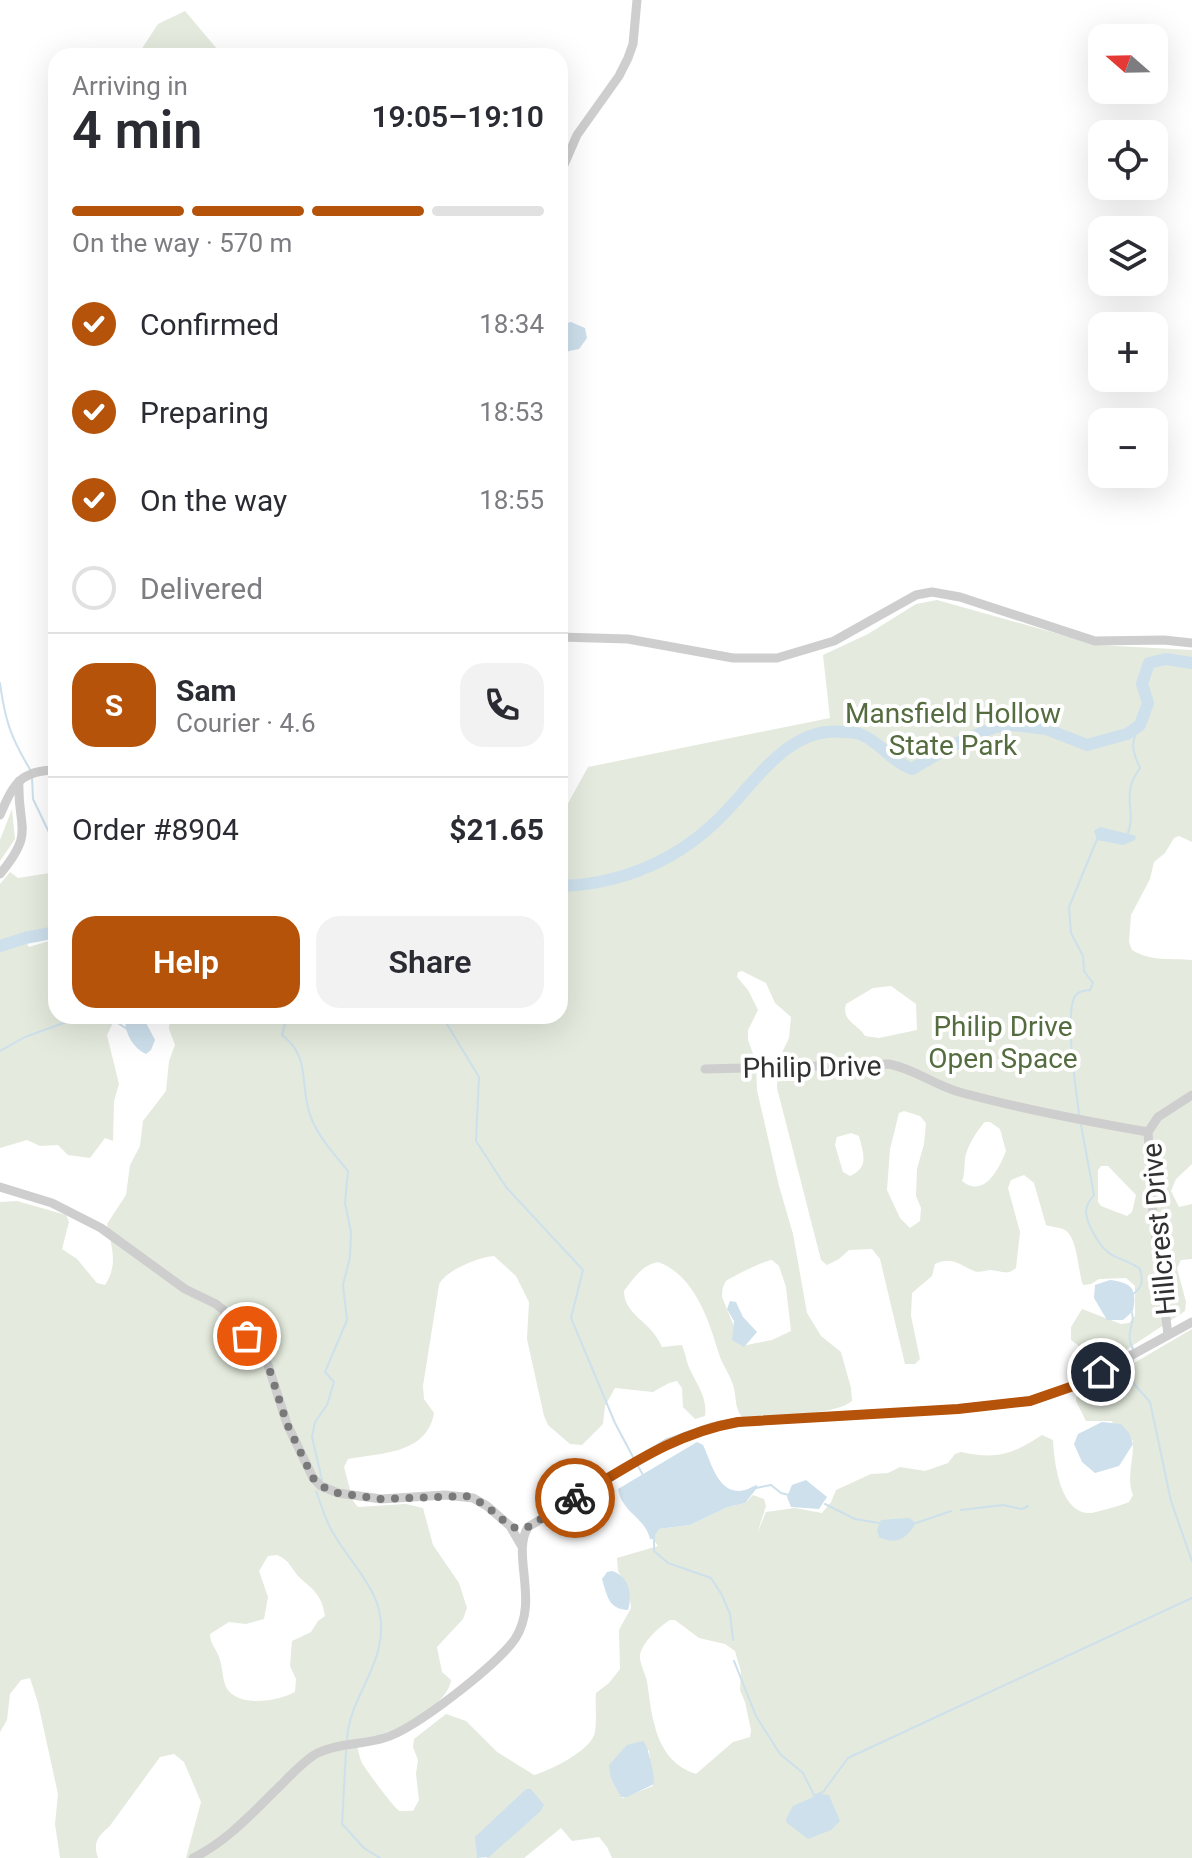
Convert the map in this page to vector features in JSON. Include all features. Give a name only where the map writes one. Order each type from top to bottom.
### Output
[{"type":"street","points":[[568,156],[577,135],[619,76],[628,58],[633,44],[637,0]]},
{"type":"street","points":[[568,637],[628,639],[733,658],[777,658],[834,641],[916,595],[932,592],[960,597],[1095,641],[1164,640],[1192,643]]},
{"type":"street","points":[[0,815],[7,796],[19,781],[32,773],[48,771]]},
{"type":"street","points":[[0,874],[19,850],[23,839],[19,781]]},
{"type":"street","name":"Philip Drive","points":[[705,1069],[889,1064],[918,1072],[953,1090],[987,1099],[1148,1132]]},
{"type":"street","name":"Hillcrest Drive","points":[[1168,1335],[1153,1214],[1148,1132],[1158,1117],[1192,1095]]},
{"type":"street","points":[[0,1187],[11,1193],[52,1203],[101,1228],[185,1289],[216,1304],[232,1317],[268,1365],[287,1424],[313,1478],[321,1486],[338,1493],[381,1499],[466,1496],[484,1504],[510,1526],[522,1546]]},
{"type":"street","points":[[510,1526],[519,1529],[528,1527],[667,1443],[712,1427],[738,1422],[958,1409],[1030,1401],[1079,1384],[1192,1322]]},
{"type":"street","points":[[193,1858],[230,1834],[316,1754],[406,1731],[496,1658],[513,1641],[523,1623],[526,1599],[522,1546],[528,1527]]},
{"type":"green space","points":[[185,11],[216,48],[142,48],[158,24]]},
{"type":"green space","points":[[937,600],[1098,645],[1192,650],[1192,842],[1179,836],[1174,838],[1165,853],[1154,862],[1150,879],[1131,915],[1129,942],[1132,950],[1147,956],[1192,960],[1192,1164],[1176,1179],[1171,1191],[1179,1207],[1192,1204],[1192,1259],[1181,1260],[1177,1268],[1186,1302],[1185,1311],[1106,1363],[1098,1361],[1071,1340],[1071,1327],[1082,1309],[1121,1324],[1129,1323],[1135,1316],[1135,1286],[1126,1278],[1099,1279],[1083,1285],[1073,1240],[1065,1230],[1046,1225],[1034,1183],[1024,1175],[1011,1180],[1008,1188],[1020,1232],[1016,1268],[1007,1272],[977,1272],[950,1261],[935,1264],[932,1276],[912,1293],[911,1316],[920,1359],[915,1364],[905,1364],[880,1259],[872,1249],[849,1250],[827,1265],[821,1260],[777,1088],[778,1061],[789,1038],[791,1017],[775,1003],[766,983],[738,972],[737,977],[758,1010],[748,1030],[748,1040],[756,1062],[757,1090],[793,1234],[807,1313],[821,1336],[841,1352],[852,1401],[831,1410],[744,1419],[739,1412],[732,1381],[699,1302],[682,1278],[658,1262],[647,1266],[634,1277],[624,1291],[627,1305],[651,1330],[662,1347],[682,1345],[703,1396],[705,1416],[695,1419],[683,1407],[682,1388],[677,1381],[653,1392],[615,1388],[605,1406],[603,1424],[582,1445],[570,1444],[548,1425],[544,1416],[527,1339],[529,1302],[516,1276],[494,1256],[455,1270],[439,1285],[423,1386],[424,1399],[434,1413],[430,1427],[412,1444],[388,1453],[348,1459],[344,1467],[353,1501],[358,1507],[406,1504],[423,1508],[433,1545],[459,1583],[467,1608],[463,1619],[437,1647],[442,1672],[451,1680],[439,1700],[400,1727],[361,1738],[356,1744],[365,1767],[397,1809],[402,1811],[413,1811],[419,1800],[414,1739],[446,1714],[466,1721],[497,1752],[534,1775],[570,1758],[592,1739],[596,1727],[596,1693],[620,1669],[619,1630],[631,1608],[629,1590],[618,1571],[617,1558],[658,1546],[653,1539],[659,1529],[690,1525],[728,1507],[745,1503],[753,1495],[764,1499],[766,1506],[757,1534],[766,1512],[795,1508],[822,1513],[836,1490],[871,1474],[888,1473],[900,1467],[925,1471],[948,1463],[961,1452],[1004,1454],[1042,1435],[1053,1440],[1061,1486],[1073,1506],[1081,1512],[1092,1513],[1129,1502],[1133,1495],[1130,1476],[1133,1441],[1111,1421],[1086,1421],[1076,1397],[1192,1329],[1192,1858],[612,1858],[599,1837],[572,1841],[561,1828],[524,1858],[486,1858],[540,1812],[531,1789],[527,1789],[476,1837],[477,1858],[186,1858],[201,1802],[184,1762],[174,1754],[160,1757],[99,1837],[96,1844],[98,1858],[60,1858],[55,1824],[58,1794],[30,1678],[21,1680],[10,1694],[7,1720],[0,1732],[0,1202],[17,1201],[66,1215],[69,1222],[62,1249],[77,1259],[97,1283],[105,1285],[113,1262],[107,1224],[126,1195],[130,1165],[140,1146],[143,1121],[166,1091],[169,1061],[175,1045],[169,1024],[568,1024],[568,803],[588,767],[830,718],[823,655],[868,634],[916,604]],"holes":[[[891,986],[916,1004],[917,1030],[879,1038],[865,1036],[848,1018],[845,1010],[846,1004],[873,988]],[[904,1111],[920,1116],[926,1123],[917,1169],[916,1196],[921,1208],[920,1221],[910,1228],[900,1218],[887,1190],[890,1149],[899,1113]],[[985,1122],[1000,1129],[1006,1151],[990,1180],[970,1186],[962,1181],[967,1150]],[[851,1133],[859,1136],[863,1164],[850,1176],[843,1172],[835,1145],[837,1137]],[[1101,1166],[1108,1166],[1136,1195],[1132,1212],[1127,1216],[1098,1202],[1098,1170]],[[772,1260],[779,1266],[786,1287],[791,1331],[772,1340],[742,1346],[722,1297],[723,1286],[729,1279]],[[277,1555],[288,1562],[317,1594],[325,1616],[311,1632],[292,1641],[290,1666],[296,1679],[295,1692],[279,1698],[250,1701],[233,1695],[227,1689],[210,1634],[229,1622],[246,1624],[264,1619],[268,1597],[259,1571],[268,1556]],[[670,1620],[675,1620],[699,1638],[725,1644],[735,1651],[741,1672],[740,1690],[751,1730],[750,1737],[733,1742],[696,1774],[672,1759],[658,1736],[641,1662],[640,1655],[646,1642]],[[649,1750],[653,1786],[622,1798],[611,1779]]]},
{"type":"green space","points":[[12,809],[15,839],[0,861],[0,840]]},
{"type":"green space","points":[[10,872],[18,878],[48,873],[48,934],[25,940],[29,947],[48,941],[48,1024],[112,1024],[107,1035],[119,1084],[114,1101],[113,1141],[105,1138],[90,1158],[68,1155],[58,1145],[40,1146],[27,1140],[0,1148],[0,884]]},
{"type":"water","points":[[568,323],[585,328],[587,338],[579,349],[568,352]]},
{"type":"water","points":[[1100,827],[1136,836],[1135,840],[1123,845],[1097,840],[1094,831]]},
{"type":"water","points":[[147,1024],[155,1040],[151,1050],[146,1054],[134,1045],[126,1026]]},
{"type":"water","points":[[1110,1280],[1128,1285],[1133,1292],[1133,1311],[1123,1320],[1107,1320],[1094,1298],[1095,1285]]},
{"type":"water","points":[[730,1301],[736,1302],[743,1317],[757,1332],[744,1347],[732,1340],[734,1321],[727,1309]]},
{"type":"water","points":[[1102,1422],[1121,1424],[1133,1444],[1119,1466],[1095,1473],[1082,1462],[1074,1444],[1078,1434]]},
{"type":"water","points":[[697,1442],[703,1445],[717,1476],[728,1488],[736,1491],[757,1485],[757,1488],[745,1503],[728,1507],[690,1525],[659,1529],[650,1539],[643,1525],[624,1504],[618,1489]]},
{"type":"water","points":[[806,1480],[827,1497],[819,1509],[791,1507],[787,1497],[792,1485]]},
{"type":"water","points":[[909,1518],[916,1523],[905,1536],[891,1541],[879,1537],[877,1530],[881,1520]]},
{"type":"water","points":[[612,1571],[626,1582],[630,1598],[628,1610],[616,1607],[607,1596],[602,1579]]},
{"type":"water","points":[[643,1741],[651,1761],[654,1784],[621,1797],[611,1779],[609,1765],[627,1745]]},
{"type":"water","points":[[526,1789],[531,1789],[544,1805],[540,1812],[489,1857],[477,1858],[475,1837]]},
{"type":"water","points":[[820,1794],[829,1795],[840,1821],[831,1830],[808,1839],[786,1819],[793,1806]]},
{"type":"waterway","points":[[568,886],[621,877],[677,852],[710,827],[770,764],[803,739],[823,732],[858,734],[869,738],[898,762],[912,769],[953,745],[995,727],[1014,725],[1046,729],[1087,745],[1127,734],[1140,725],[1148,703],[1142,684],[1149,663],[1166,659],[1192,663]]},
{"type":"waterway","points":[[0,683],[10,729],[31,771]]},
{"type":"waterway","points":[[1127,836],[1131,818],[1131,787],[1140,768],[1133,746],[1140,725]]},
{"type":"waterway","points":[[32,777],[33,799],[48,830]]},
{"type":"waterway","points":[[1079,1114],[1072,1054],[1072,1008],[1075,996],[1090,990],[1093,983],[1084,971],[1083,956],[1071,933],[1069,907],[1098,837]]},
{"type":"waterway","points":[[0,946],[48,934]]},
{"type":"waterway","points":[[0,1051],[25,1037],[61,1024]]},
{"type":"waterway","points":[[119,1024],[127,1029]]},
{"type":"waterway","points":[[285,1024],[282,1035],[298,1054],[312,1120],[323,1140],[348,1171],[345,1203],[351,1232],[350,1257],[343,1285],[347,1320],[325,1372],[334,1382],[327,1405],[315,1422],[312,1437],[322,1480]]},
{"type":"waterway","points":[[447,1024],[479,1077],[476,1141],[506,1187],[583,1270],[571,1318],[615,1423],[633,1457]]},
{"type":"waterway","points":[[1081,1125],[1094,1195],[1087,1207],[1087,1217],[1095,1236],[1107,1252],[1140,1269],[1141,1283],[1133,1294]]},
{"type":"waterway","points":[[1132,1313],[1130,1338],[1133,1349]]},
{"type":"waterway","points":[[1133,1360],[1131,1372],[1134,1384],[1150,1402],[1171,1501],[1192,1561]]},
{"type":"waterway","points":[[638,1466],[643,1475]]},
{"type":"waterway","points":[[756,1488],[771,1485],[789,1495]]},
{"type":"waterway","points":[[316,1491],[330,1526],[368,1585],[380,1613],[379,1647],[356,1703],[347,1739]]},
{"type":"waterway","points":[[825,1504],[855,1519],[879,1523]]},
{"type":"waterway","points":[[961,1510],[1003,1505],[1022,1509],[1028,1506]]},
{"type":"waterway","points":[[916,1523],[951,1511]]},
{"type":"waterway","points":[[654,1536],[654,1551],[668,1563],[711,1578],[730,1614],[733,1640]]},
{"type":"waterway","points":[[816,1795],[823,1792],[848,1758],[1192,1598]]},
{"type":"waterway","points":[[734,1661],[756,1716],[780,1754],[803,1773],[815,1797]]},
{"type":"waterway","points":[[346,1751],[342,1824],[364,1848],[380,1858]]},
{"type":"way so far","points":[[247,1336],[268,1365],[287,1424],[308,1469],[313,1478],[328,1490],[387,1499],[466,1496],[484,1504],[510,1526],[519,1529],[528,1527],[575,1498]]},
{"type":"route","points":[[575,1498],[667,1443],[712,1427],[738,1422],[958,1409],[1030,1401],[1079,1384],[1101,1372]]},
{"type":"park label","name":"Mansfield Hollow State Park","points":[[953,729]]},
{"type":"park label","name":"Philip Drive Open Space","points":[[1003,1042]]}]
